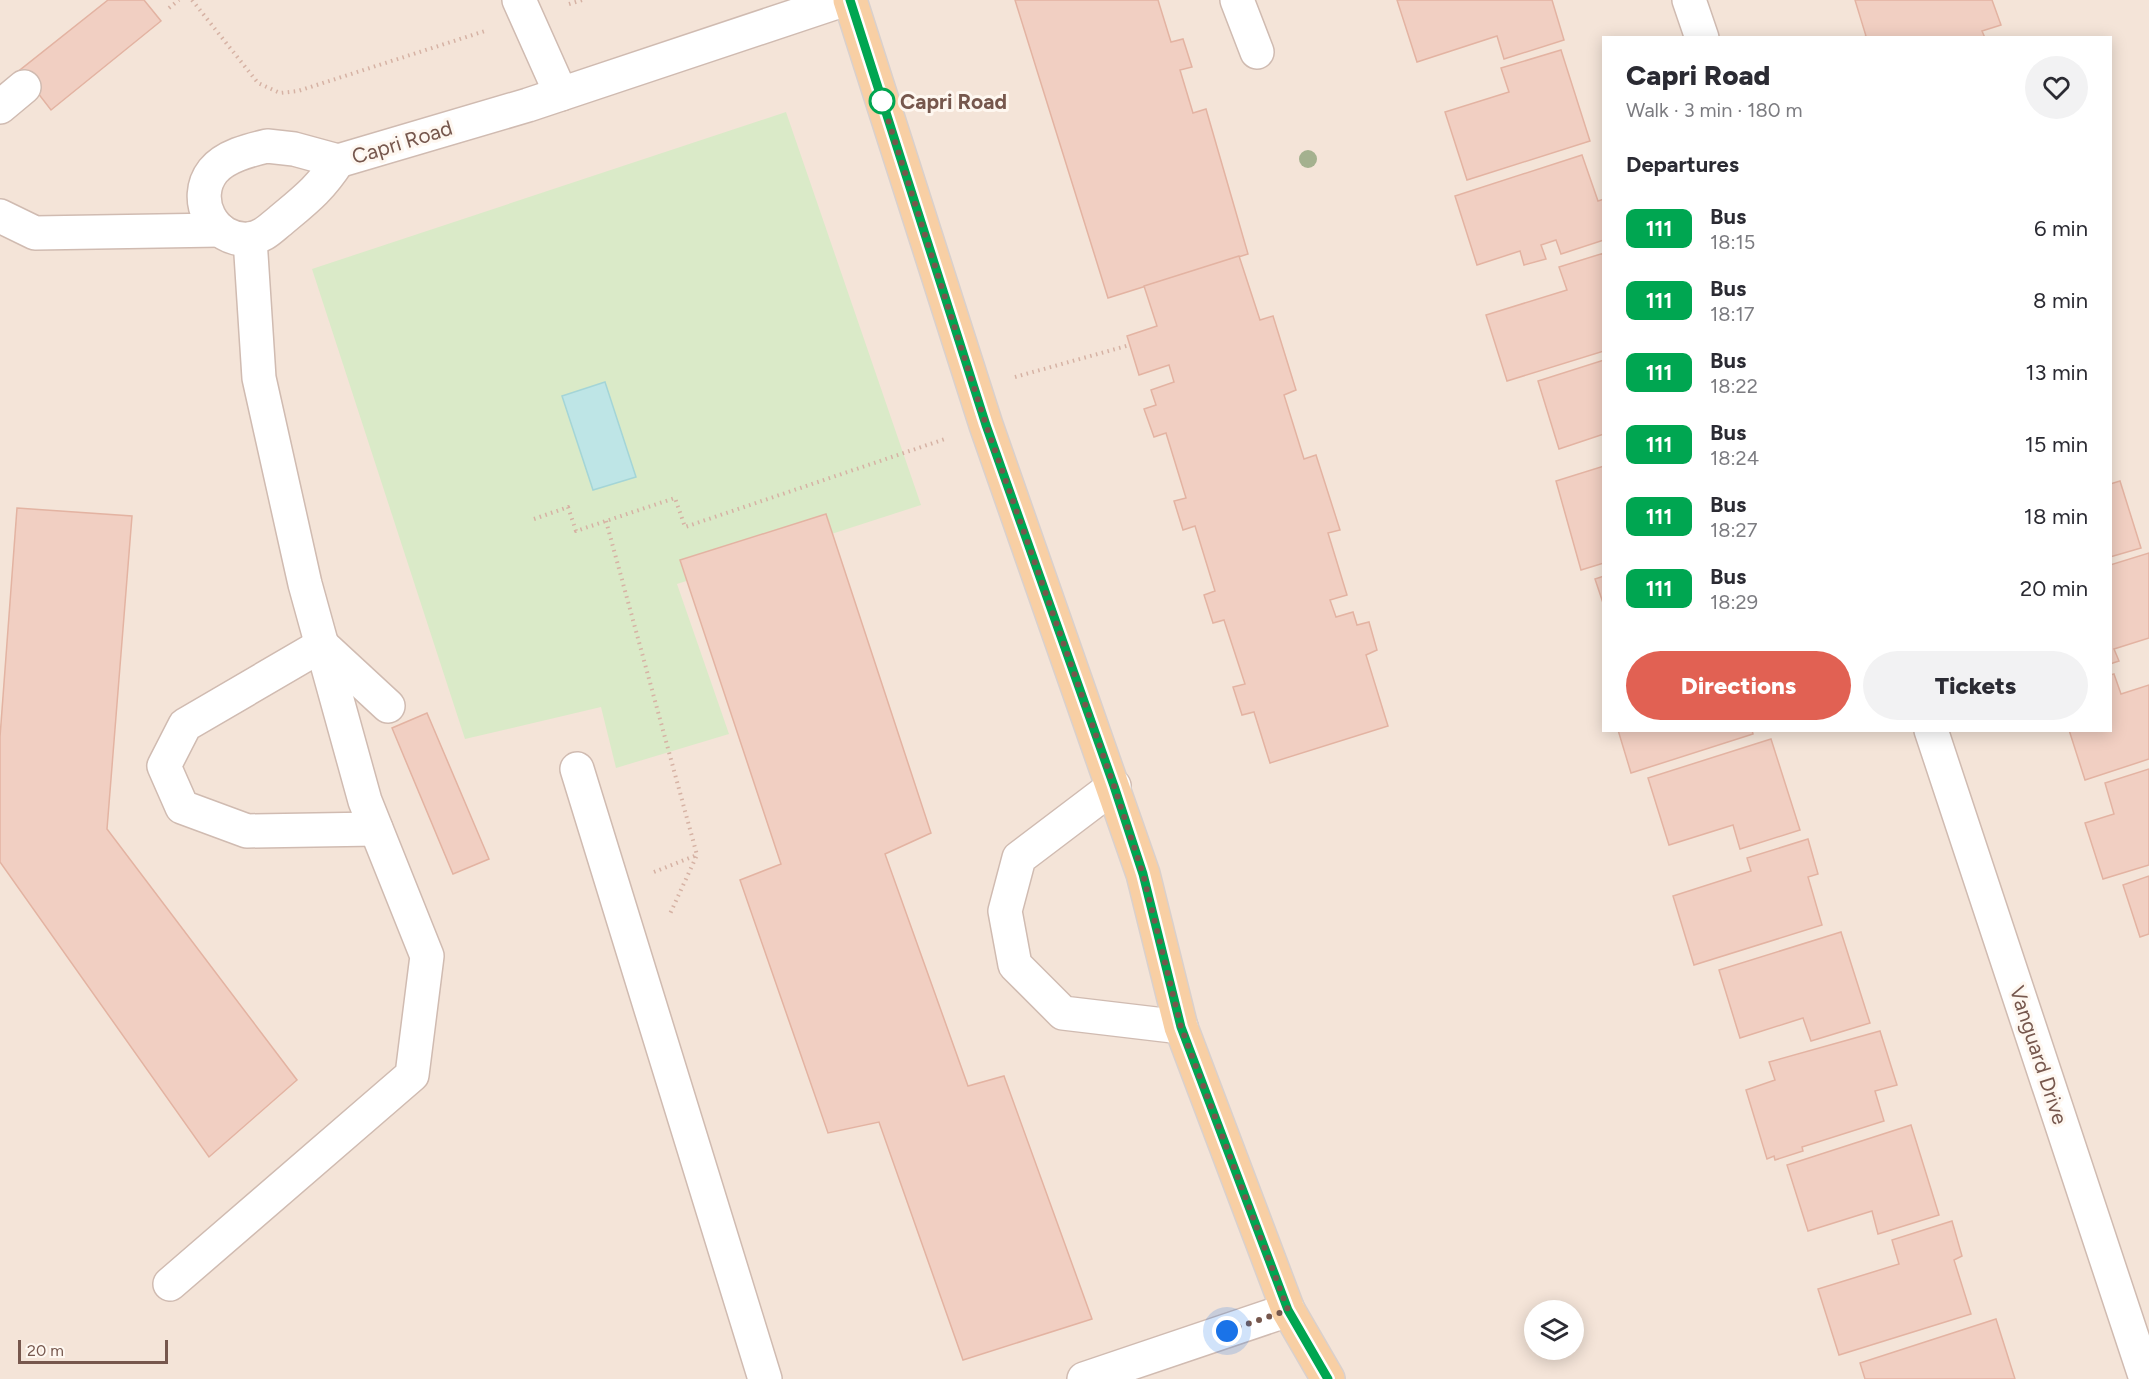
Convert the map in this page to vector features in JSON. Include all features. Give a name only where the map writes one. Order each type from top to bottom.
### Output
[{"type":"main road","points":[[850,0],[986,425],[1143,874],[1181,1027],[1288,1310],[1328,1379]]},
{"type":"street","name":"Capri Road","points":[[338,161],[326,180],[312,195],[271,230],[235,235],[210,220],[205,209],[204,195],[213,170],[249,150],[267,146],[294,149],[338,161],[561,94],[843,0]]},
{"type":"street","points":[[1237,0],[1257,52]]},
{"type":"street","points":[[1689,0],[1701,36]]},
{"type":"street","points":[[523,9],[561,94]]},
{"type":"street","points":[[0,216],[35,233],[235,235],[259,378],[305,584],[365,801],[428,956],[412,1074],[170,1284]]},
{"type":"street","points":[[322,645],[387,706]]},
{"type":"street","points":[[322,645],[185,724],[164,766],[182,807],[247,831],[376,829]]},
{"type":"street","name":"Vanguard Drive","points":[[1932,732],[2146,1379]]},
{"type":"street","points":[[577,769],[765,1379]]},
{"type":"street","points":[[1114,786],[1019,858],[1005,911],[1015,964],[1063,1013],[1181,1027]]},
{"type":"street","points":[[1084,1379],[1288,1310]]},
{"type":"path","points":[[169,8],[179,0]]},
{"type":"path","points":[[192,0],[258,83],[280,93],[298,91],[523,9],[580,0]]},
{"type":"path","points":[[974,389],[1130,345]]},
{"type":"path","points":[[534,519],[568,507],[576,531],[675,498],[685,527],[986,425]]},
{"type":"path","points":[[606,521],[697,855],[667,920]]},
{"type":"shaded area","points":[[0,0],[2149,0],[2149,1379],[0,1379]]},
{"type":"green space","points":[[786,112],[921,505],[677,584],[729,734],[616,768],[601,707],[465,739],[312,269]]},
{"type":"water","points":[[605,382],[636,477],[593,490],[562,396]]},
{"type":"building","points":[[108,0],[144,0],[161,21],[51,110],[20,70]]},
{"type":"building","points":[[1015,0],[1158,0],[1171,42],[1183,39],[1192,67],[1180,70],[1193,113],[1206,109],[1248,254],[1108,298]]},
{"type":"building","points":[[1397,0],[1552,0],[1564,40],[1504,59],[1497,36],[1417,62]]},
{"type":"building","points":[[1855,0],[1992,0],[2001,25],[1982,31],[1984,36],[1866,36]]},
{"type":"building","points":[[1561,50],[1590,141],[1467,180],[1445,112],[1509,92],[1501,68]]},
{"type":"building","points":[[1582,155],[1598,201],[1602,200],[1602,241],[1561,254],[1556,240],[1541,245],[1546,259],[1524,265],[1520,251],[1477,265],[1455,196]]},
{"type":"building","points":[[1602,254],[1602,352],[1507,381],[1486,315],[1567,290],[1559,267]]},
{"type":"building","points":[[1239,256],[1260,320],[1273,316],[1296,390],[1284,395],[1304,459],[1316,455],[1340,530],[1328,533],[1347,595],[1330,600],[1336,617],[1353,612],[1357,625],[1369,622],[1377,650],[1366,655],[1388,726],[1270,763],[1254,712],[1242,715],[1233,687],[1245,684],[1224,620],[1213,623],[1204,595],[1215,591],[1195,526],[1183,530],[1174,501],[1186,498],[1166,433],[1154,437],[1144,409],[1156,405],[1151,390],[1174,382],[1169,365],[1139,375],[1127,336],[1157,326],[1144,286]]},
{"type":"building","points":[[1602,361],[1602,435],[1559,449],[1538,381]]},
{"type":"building","points":[[1602,467],[1602,564],[1581,570],[1556,481]]},
{"type":"building","points":[[2120,481],[2141,548],[2112,556],[2112,483]]},
{"type":"building","points":[[17,508],[132,516],[107,829],[297,1080],[209,1157],[0,862],[0,737]]},
{"type":"building","points":[[826,514],[931,833],[885,854],[968,1086],[1004,1076],[1092,1319],[963,1360],[879,1122],[828,1133],[740,880],[781,864],[680,560]]},
{"type":"building","points":[[2149,553],[2149,638],[2114,649],[2119,661],[2112,663],[2112,564]]},
{"type":"building","points":[[1602,577],[1602,600],[1595,579]]},
{"type":"building","points":[[2112,674],[2114,674],[2121,694],[2149,685],[2149,759],[2085,780],[2070,732],[2112,732]]},
{"type":"building","points":[[427,713],[489,859],[453,874],[392,728]]},
{"type":"building","points":[[1619,732],[1752,732],[1753,734],[1631,773]]},
{"type":"building","points":[[1771,739],[1800,830],[1740,849],[1733,825],[1669,845],[1648,778]]},
{"type":"building","points":[[2149,769],[2149,865],[2103,879],[2085,823],[2114,814],[2105,783]]},
{"type":"building","points":[[1808,839],[1818,874],[1808,877],[1822,925],[1694,965],[1673,896],[1751,871],[1747,858]]},
{"type":"building","points":[[2149,876],[2149,934],[2140,937],[2123,885]]},
{"type":"building","points":[[1841,932],[1870,1023],[1811,1041],[1803,1018],[1740,1038],[1719,970]]},
{"type":"building","points":[[1880,1031],[1897,1085],[1875,1091],[1884,1121],[1802,1147],[1803,1151],[1775,1160],[1774,1156],[1767,1159],[1746,1090],[1775,1080],[1769,1062]]},
{"type":"building","points":[[1911,1125],[1939,1215],[1878,1234],[1872,1211],[1808,1231],[1787,1165]]},
{"type":"building","points":[[1952,1221],[1962,1256],[1954,1260],[1971,1314],[1839,1355],[1818,1289],[1899,1264],[1892,1240]]},
{"type":"building","points":[[1996,1319],[2015,1379],[1865,1379],[1860,1363]]},
{"type":"bus line","name":"111","points":[[850,0],[986,425],[1143,874],[1181,1027],[1288,1310],[1328,1379]]},
{"type":"place","name":"Capri Road","points":[[882,101]]},
{"type":"route","points":[[882,101],[986,425],[1143,874],[1181,1027],[1288,1310],[1227,1331]]}]
